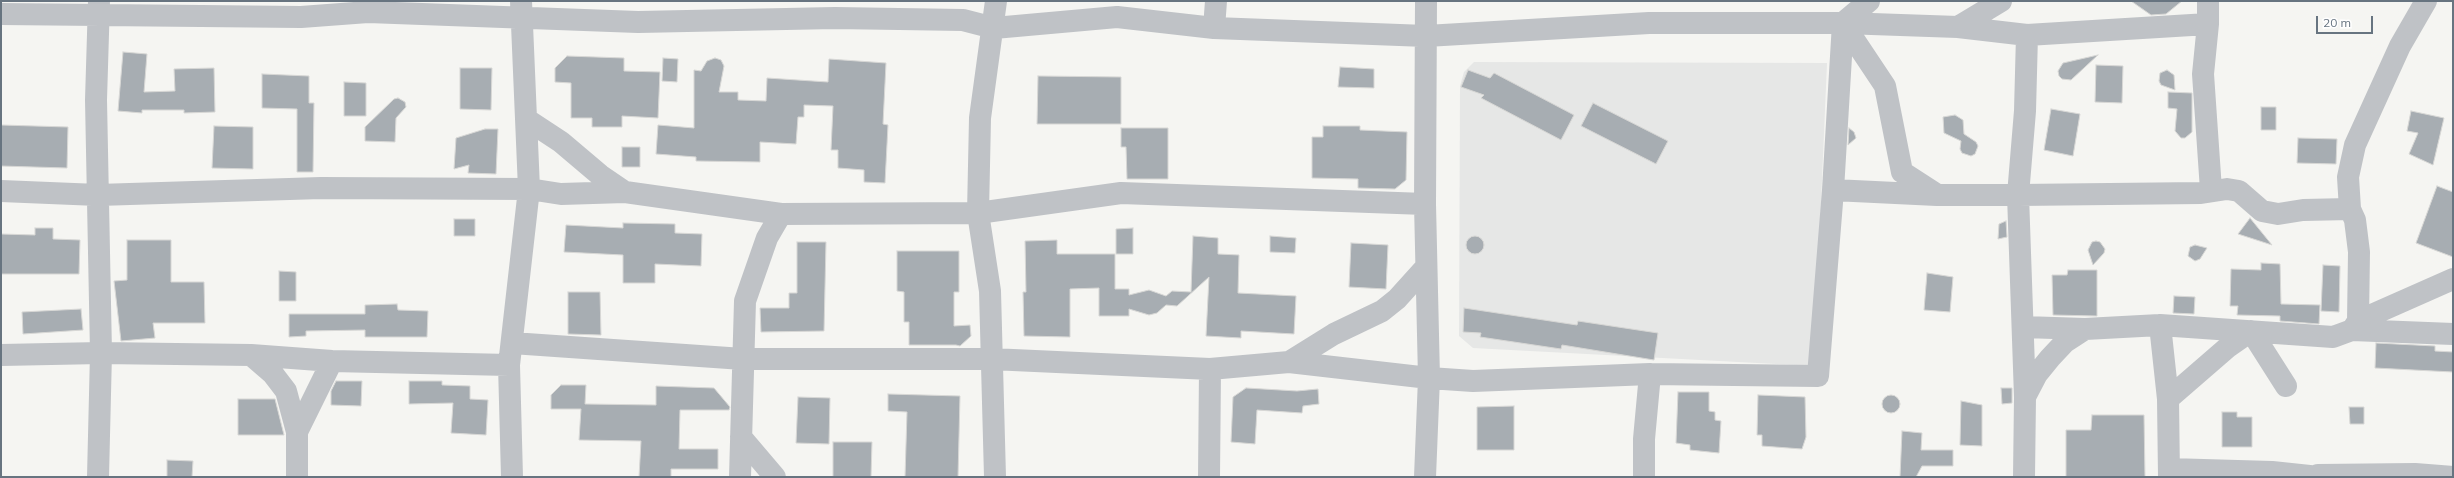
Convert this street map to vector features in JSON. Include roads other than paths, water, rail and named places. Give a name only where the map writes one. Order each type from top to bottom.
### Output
[{"type":"street","points":[[995,477],[990,291],[978,213],[980,118],[994,28],[996,1]]},
{"type":"street","points":[[1214,28],[1216,1]]},
{"type":"street","points":[[1426,1],[1425,268],[1429,378],[1426,477]]},
{"type":"street","points":[[512,343],[742,359],[991,359],[1210,369],[1289,362],[1429,378],[1472,381],[1650,374],[1818,376],[1833,190],[1843,23],[1869,1]]},
{"type":"street","points":[[1958,27],[2001,1]]},
{"type":"street","points":[[2208,1],[2208,24],[2203,74],[2211,190]]},
{"type":"street","points":[[2355,326],[2360,252],[2355,220],[2350,209],[2348,177],[2355,145],[2400,46],[2426,1]]},
{"type":"street","points":[[1,14],[98,8],[301,17],[368,12],[521,9],[638,22],[835,18],[963,20],[994,28],[1117,17],[1214,28],[1426,36],[1649,23],[1843,23],[1958,27],[2027,35],[2208,24]]},
{"type":"street","points":[[98,8],[98,195],[102,353],[98,477]]},
{"type":"street","points":[[512,477],[509,366],[529,190],[521,9]]},
{"type":"street","points":[[1843,23],[1885,86],[1902,172],[1937,195]]},
{"type":"street","points":[[2024,477],[2025,397],[2018,196],[2025,112],[2027,35]]},
{"type":"street","points":[[526,119],[561,142],[600,175],[625,192]]},
{"type":"street","points":[[1,191],[98,195],[321,188],[529,190],[561,194],[625,192],[781,214],[978,213],[1121,193],[1425,204]]},
{"type":"street","points":[[1833,190],[1937,195],[2018,196],[2201,193],[2211,190],[2227,189],[2239,191],[2262,211],[2278,214],[2303,210],[2350,209]]},
{"type":"street","points":[[740,477],[742,359],[745,301],[767,238],[781,214]]},
{"type":"street","points":[[1289,362],[1334,334],[1382,311],[1398,299],[1425,268]]},
{"type":"street","points":[[2023,327],[2085,329],[2160,325],[2333,337],[2453,279]]},
{"type":"street","points":[[2160,325],[2168,399],[2169,473],[2318,476],[2415,474],[2453,477]]},
{"type":"street","points":[[2355,326],[2453,334]]},
{"type":"street","points":[[2025,397],[2037,374],[2050,358],[2065,342],[2085,329]]},
{"type":"street","points":[[2251,331],[2286,386]]},
{"type":"street","points":[[2168,399],[2228,347],[2251,331]]},
{"type":"street","points":[[1,355],[102,353],[250,355],[332,361],[509,366]]},
{"type":"street","points":[[250,355],[273,374],[286,391],[297,432],[297,477]]},
{"type":"street","points":[[297,432],[332,361]]},
{"type":"street","points":[[1209,477],[1210,369]]},
{"type":"street","points":[[1644,477],[1644,439],[1650,374]]},
{"type":"street","points":[[741,437],[775,477]]}]
